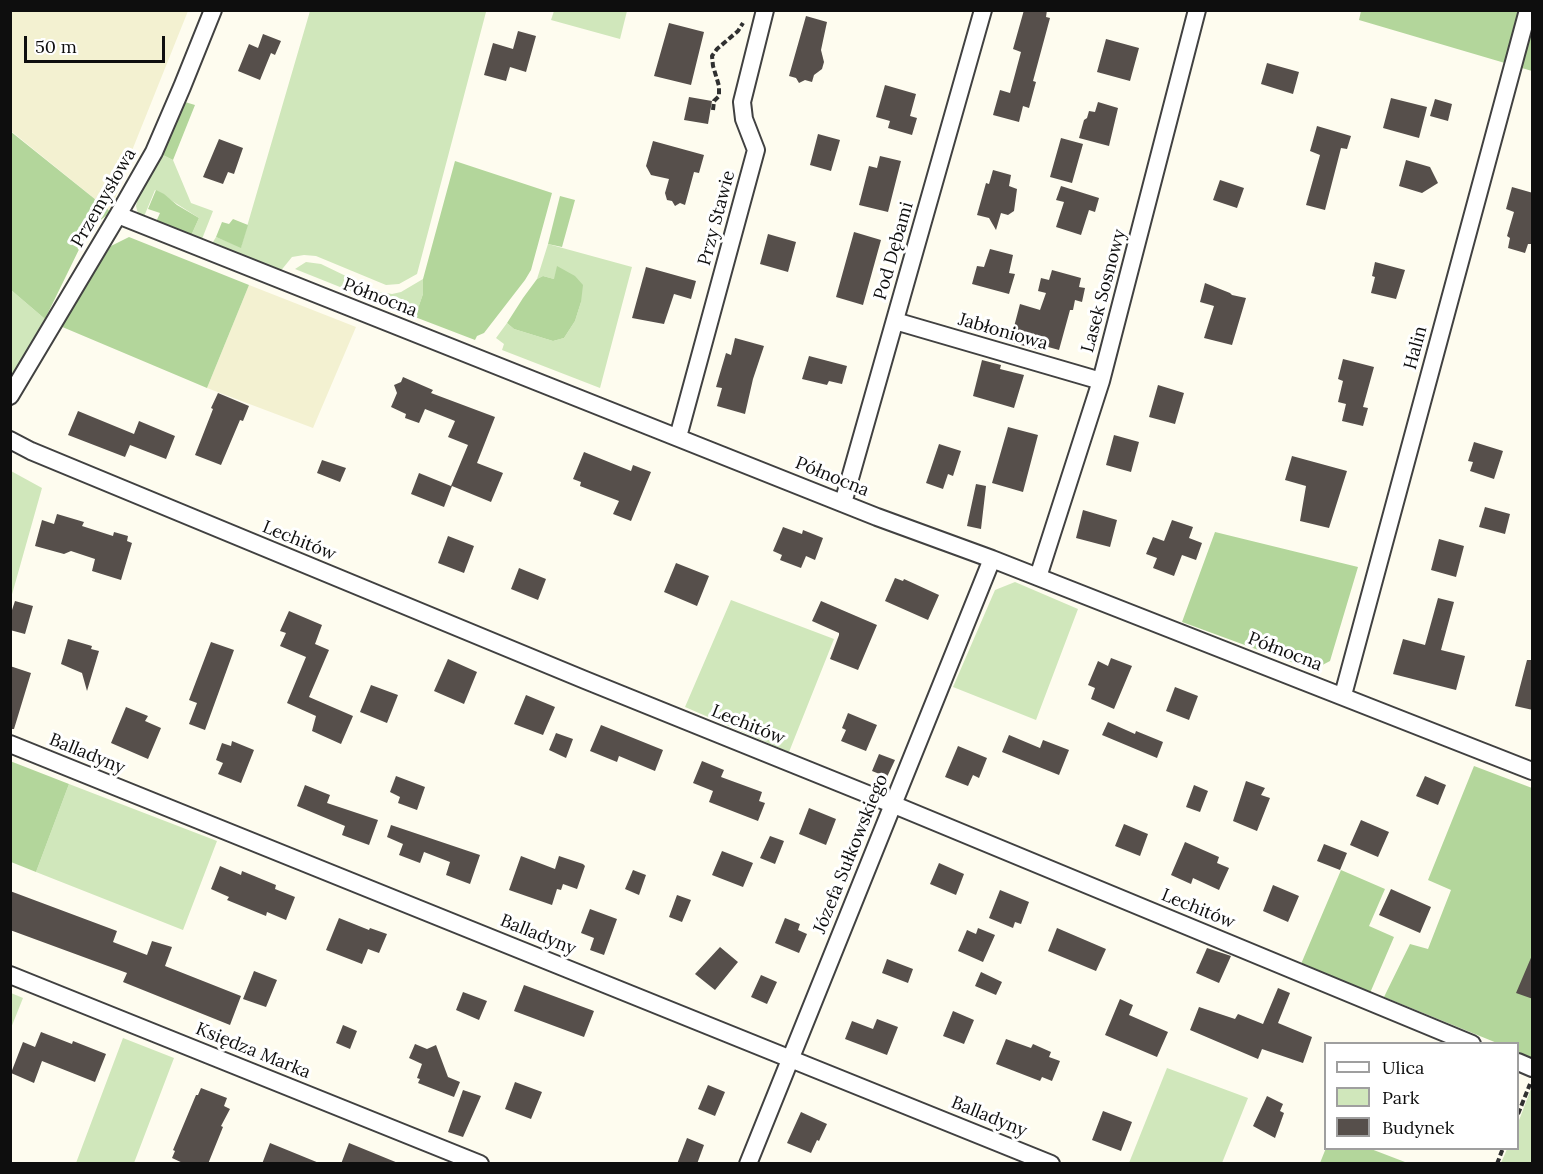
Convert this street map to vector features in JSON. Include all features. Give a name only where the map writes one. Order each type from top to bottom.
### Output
[{"type":"street","name":"Przemysłowa","points":[[10,396],[154,152],[213,10]]},
{"type":"street","name":"Przy Stawie","points":[[678,437],[756,150],[744,119],[742,102],[765,10]]},
{"type":"street","name":"Pod Dębami","points":[[843,503],[983,10]]},
{"type":"street","name":"Lasek Sosnowy","points":[[1038,578],[1101,381],[1197,10]]},
{"type":"street","name":"Halin","points":[[1343,695],[1528,10]]},
{"type":"street","name":"Północna","points":[[118,215],[843,503],[1343,695],[1533,771]]},
{"type":"street","name":"Jabłoniowa","points":[[895,321],[1101,381]]},
{"type":"street","name":"Lechitów","points":[[10,440],[31,451],[585,680],[892,804],[1467,1042]]},
{"type":"street","name":"Józefa Sułkowskiego","points":[[748,1164],[992,559]]},
{"type":"street","name":"Balladyny","points":[[10,744],[791,1057],[1051,1164]]},
{"type":"street","name":"Księdza Marka","points":[[10,975],[480,1164]]},
{"type":"street","points":[[1519,1062],[1533,1068]]},
{"type":"path","points":[[713,110],[714,101],[719,96],[719,86],[712,56],[738,31],[744,21]]},
{"type":"path","points":[[1519,1112],[1532,1079]]},
{"type":"path","points":[[1497,1164],[1503,1150]]},
{"type":"shaded area","points":[[10,11],[188,11],[125,168],[111,212],[11,131]]},
{"type":"shaded area","points":[[249,285],[356,327],[313,428],[207,388]]},
{"type":"green space","points":[[479,10],[486,12],[417,274],[399,284],[386,285],[316,256],[304,255],[292,257],[279,273],[215,248],[213,242],[216,237],[241,247],[310,11]]},
{"type":"green space","points":[[554,10],[627,11],[620,39],[551,20]]},
{"type":"green space","points":[[1361,11],[1532,11],[1532,71],[1359,20]]},
{"type":"green space","points":[[185,102],[195,105],[173,160],[161,154]]},
{"type":"green space","points":[[10,131],[111,212],[89,229],[45,319],[11,290]]},
{"type":"green space","points":[[161,154],[173,160],[191,203],[213,211],[202,239],[190,238],[199,218],[155,190],[143,219],[138,214],[136,206],[138,197]]},
{"type":"green space","points":[[455,161],[552,193],[531,270],[484,333],[477,336],[475,340],[415,317],[423,294],[423,279]]},
{"type":"green space","points":[[156,190],[199,218],[190,238],[155,224],[160,213],[148,209]]},
{"type":"green space","points":[[560,196],[575,200],[562,247],[548,244]]},
{"type":"green space","points":[[233,219],[248,225],[241,248],[216,237],[222,222],[229,224]]},
{"type":"green space","points":[[129,237],[249,285],[207,388],[60,326],[111,246]]},
{"type":"green space","points":[[548,244],[632,267],[600,388],[502,350],[504,344],[496,338],[507,323],[514,329],[553,341],[564,338],[575,321],[581,302],[554,279],[543,276],[537,279]]},
{"type":"green space","points":[[306,262],[321,264],[379,292],[392,294],[401,292],[423,279],[423,294],[415,317],[295,269]]},
{"type":"green space","points":[[557,266],[575,276],[583,285],[575,321],[564,338],[553,341],[514,329],[507,323],[523,298],[537,279],[543,276],[554,279]]},
{"type":"green space","points":[[11,290],[45,319],[11,378]]},
{"type":"green space","points":[[11,471],[42,488],[11,598]]},
{"type":"green space","points":[[1215,532],[1358,567],[1330,661],[1313,670],[1182,622]]},
{"type":"green space","points":[[1015,582],[1078,609],[1036,720],[953,687],[995,590]]},
{"type":"green space","points":[[731,600],[834,639],[789,752],[685,707]]},
{"type":"green space","points":[[10,761],[69,784],[36,872],[11,862]]},
{"type":"green space","points":[[1474,766],[1532,788],[1532,1058],[1519,1052],[1519,1042],[1495,1042],[1384,997],[1410,944],[1428,949],[1451,890],[1428,880]]},
{"type":"green space","points":[[69,784],[217,841],[183,930],[36,872]]},
{"type":"green space","points":[[1341,870],[1385,889],[1369,926],[1394,937],[1370,993],[1301,964]]},
{"type":"green space","points":[[11,993],[23,998],[11,1028]]},
{"type":"green space","points":[[123,1038],[174,1058],[134,1163],[76,1163]]},
{"type":"green space","points":[[1167,1068],[1248,1098],[1222,1163],[1129,1163]]},
{"type":"green space","points":[[1532,1086],[1532,1163],[1501,1163],[1507,1150],[1519,1150],[1519,1120]]},
{"type":"green space","points":[[1325,1150],[1374,1150],[1405,1162],[1320,1163]]},
{"type":"building","points":[[1024,10],[1047,10],[1046,17],[1050,18],[1033,81],[1036,82],[1029,108],[1023,106],[1019,122],[993,115],[1000,90],[1010,93],[1021,52],[1013,49]]},
{"type":"building","points":[[806,16],[827,22],[821,50],[824,62],[822,69],[814,75],[812,82],[805,80],[799,83],[796,78],[789,76]]},
{"type":"building","points":[[669,23],[704,32],[691,85],[654,76]]},
{"type":"building","points":[[518,31],[536,36],[526,72],[510,67],[506,81],[484,75],[493,43],[513,49]]},
{"type":"building","points":[[263,34],[281,41],[275,55],[271,53],[260,80],[238,71],[249,44],[258,48]]},
{"type":"building","points":[[1106,39],[1139,48],[1130,81],[1097,72]]},
{"type":"building","points":[[1267,63],[1299,72],[1293,94],[1261,84]]},
{"type":"building","points":[[885,85],[916,94],[910,116],[917,118],[912,135],[888,128],[890,121],[876,117]]},
{"type":"building","points":[[689,97],[712,101],[708,124],[684,120]]},
{"type":"building","points":[[1391,98],[1427,107],[1419,138],[1383,128]]},
{"type":"building","points":[[1435,99],[1452,104],[1448,121],[1430,116]]},
{"type":"building","points":[[1098,102],[1118,108],[1109,146],[1079,138],[1084,120],[1089,111],[1095,112]]},
{"type":"building","points":[[1317,126],[1351,136],[1347,149],[1341,148],[1325,210],[1306,205],[1320,155],[1310,151]]},
{"type":"building","points":[[818,134],[840,140],[831,171],[810,165]]},
{"type":"building","points":[[1061,138],[1083,144],[1072,183],[1050,177]]},
{"type":"building","points":[[219,139],[243,148],[234,174],[228,172],[223,184],[203,177]]},
{"type":"building","points":[[653,141],[704,155],[699,173],[694,172],[685,205],[680,203],[675,206],[672,201],[667,200],[665,193],[669,179],[651,175],[646,166]]},
{"type":"building","points":[[880,156],[901,161],[888,212],[859,205],[869,166],[877,168]]},
{"type":"building","points":[[1406,160],[1430,167],[1438,183],[1422,193],[1399,186]]},
{"type":"building","points":[[993,170],[1011,175],[1009,186],[1017,189],[1014,211],[1008,215],[1001,213],[996,230],[989,218],[977,215],[986,183],[989,184]]},
{"type":"building","points":[[1220,180],[1244,188],[1237,208],[1213,200]]},
{"type":"building","points":[[1061,186],[1099,198],[1095,212],[1089,210],[1081,235],[1056,227],[1064,202],[1056,200]]},
{"type":"building","points":[[1512,187],[1533,193],[1533,244],[1528,244],[1525,253],[1508,248],[1510,238],[1507,236],[1514,212],[1506,209]]},
{"type":"building","points":[[854,232],[881,240],[863,305],[836,297]]},
{"type":"building","points":[[768,234],[796,242],[788,272],[760,264]]},
{"type":"building","points":[[990,249],[1013,255],[1009,273],[1015,274],[1009,294],[972,284],[977,266],[984,267]]},
{"type":"building","points":[[1375,262],[1405,270],[1396,299],[1371,293],[1375,277],[1372,276]]},
{"type":"building","points":[[646,267],[696,281],[691,299],[674,294],[664,324],[632,318]]},
{"type":"building","points":[[1052,270],[1081,278],[1079,287],[1085,288],[1082,302],[1075,300],[1073,310],[1070,310],[1059,350],[1041,345],[1039,350],[1010,342],[1020,304],[1040,310],[1046,293],[1038,291],[1041,278],[1049,280]]},
{"type":"building","points":[[1205,283],[1232,295],[1246,298],[1232,345],[1204,338],[1214,306],[1200,302]]},
{"type":"building","points":[[735,338],[764,346],[745,414],[717,406],[722,388],[716,387],[726,353],[731,355]]},
{"type":"building","points":[[809,356],[847,366],[842,384],[829,381],[827,385],[802,379]]},
{"type":"building","points":[[1343,359],[1374,367],[1363,407],[1368,408],[1363,426],[1342,421],[1346,404],[1338,402],[1343,381],[1338,379]]},
{"type":"building","points":[[982,360],[1001,365],[1000,369],[1024,375],[1014,408],[973,396]]},
{"type":"building","points":[[403,377],[433,390],[431,393],[495,417],[477,463],[503,473],[491,502],[452,486],[444,507],[411,494],[419,473],[451,486],[468,445],[448,437],[455,421],[425,409],[419,423],[405,418],[406,414],[391,407],[397,393],[394,385],[401,382]]},
{"type":"building","points":[[1158,385],[1184,393],[1175,424],[1149,417]]},
{"type":"building","points":[[218,393],[249,406],[243,421],[240,420],[221,465],[195,455]]},
{"type":"building","points":[[78,411],[134,434],[139,421],[175,436],[166,459],[130,445],[125,457],[68,435]]},
{"type":"building","points":[[1008,427],[1038,435],[1023,492],[992,483]]},
{"type":"building","points":[[1114,435],[1139,442],[1131,472],[1106,465]]},
{"type":"building","points":[[1474,442],[1503,451],[1494,479],[1470,471],[1473,462],[1468,461]]},
{"type":"building","points":[[939,444],[961,451],[953,476],[948,474],[943,489],[926,483]]},
{"type":"building","points":[[584,452],[631,471],[633,465],[651,472],[631,521],[613,514],[619,501],[580,486],[581,482],[573,479]]},
{"type":"building","points":[[1292,456],[1347,471],[1329,528],[1300,521],[1306,486],[1285,480]]},
{"type":"building","points":[[322,460],[346,468],[340,482],[317,473]]},
{"type":"building","points":[[976,484],[986,486],[981,529],[967,526]]},
{"type":"building","points":[[1485,507],[1510,514],[1505,534],[1479,527]]},
{"type":"building","points":[[1083,510],[1117,520],[1110,547],[1076,538]]},
{"type":"building","points":[[57,514],[84,522],[82,526],[113,536],[114,532],[128,536],[127,541],[132,543],[121,580],[92,571],[95,559],[71,551],[64,554],[35,546],[42,520],[54,524]]},
{"type":"building","points":[[1172,520],[1193,527],[1189,538],[1202,543],[1196,560],[1182,555],[1174,576],[1153,568],[1157,558],[1146,554],[1153,537],[1164,541]]},
{"type":"building","points":[[783,527],[802,534],[803,530],[823,538],[815,560],[806,556],[801,568],[780,560],[782,555],[773,551]]},
{"type":"building","points":[[448,536],[474,546],[464,573],[438,563]]},
{"type":"building","points":[[1439,539],[1464,546],[1456,577],[1431,570]]},
{"type":"building","points":[[676,563],[709,576],[697,606],[664,592]]},
{"type":"building","points":[[519,568],[546,579],[538,600],[511,589]]},
{"type":"building","points":[[895,578],[903,581],[904,579],[939,595],[928,620],[885,601]]},
{"type":"building","points":[[1438,598],[1454,602],[1441,650],[1465,656],[1456,690],[1393,674],[1403,639],[1425,645]]},
{"type":"building","points":[[15,601],[33,606],[25,634],[10,630],[10,616]]},
{"type":"building","points":[[821,601],[877,625],[858,670],[830,659],[839,633],[812,621]]},
{"type":"building","points":[[289,611],[322,625],[315,644],[329,650],[309,697],[353,716],[341,744],[312,731],[316,716],[287,703],[306,657],[280,646],[286,633],[280,631]]},
{"type":"building","points":[[68,639],[92,646],[91,649],[99,651],[87,691],[82,673],[61,664]]},
{"type":"building","points":[[211,642],[234,650],[205,730],[189,724],[197,703],[189,700]]},
{"type":"building","points":[[1111,658],[1132,666],[1114,709],[1091,699],[1095,688],[1088,685],[1098,661],[1108,666]]},
{"type":"building","points":[[448,659],[477,672],[464,704],[434,691]]},
{"type":"building","points":[[1527,660],[1533,660],[1533,710],[1515,706]]},
{"type":"building","points":[[10,666],[31,673],[14,729],[10,729]]},
{"type":"building","points":[[371,685],[398,695],[387,723],[360,712]]},
{"type":"building","points":[[1175,687],[1198,696],[1189,720],[1166,711]]},
{"type":"building","points":[[526,695],[555,707],[543,735],[514,724]]},
{"type":"building","points":[[126,707],[148,716],[145,721],[161,728],[148,759],[111,743]]},
{"type":"building","points":[[848,713],[877,725],[866,751],[841,741],[846,730],[842,728]]},
{"type":"building","points":[[1108,722],[1135,734],[1136,731],[1163,742],[1157,758],[1102,735]]},
{"type":"building","points":[[601,725],[663,750],[655,771],[619,756],[617,762],[590,751]]},
{"type":"building","points":[[556,733],[573,739],[566,758],[549,750]]},
{"type":"building","points":[[1009,735],[1040,748],[1043,740],[1069,750],[1059,775],[1002,752]]},
{"type":"building","points":[[232,741],[254,750],[241,783],[218,774],[223,763],[216,760],[222,743],[231,746]]},
{"type":"building","points":[[958,746],[987,758],[979,778],[973,775],[968,786],[945,777]]},
{"type":"building","points":[[879,754],[895,760],[887,777],[872,771]]},
{"type":"building","points":[[702,761],[724,770],[721,777],[762,792],[759,801],[765,803],[758,821],[709,802],[713,791],[693,783]]},
{"type":"building","points":[[396,776],[425,787],[417,810],[398,803],[400,797],[390,792]]},
{"type":"building","points":[[1425,776],[1446,785],[1438,805],[1416,796]]},
{"type":"building","points":[[1246,781],[1265,788],[1261,795],[1270,798],[1257,831],[1233,821]]},
{"type":"building","points":[[305,785],[330,795],[327,803],[378,820],[369,845],[342,835],[345,826],[297,806]]},
{"type":"building","points":[[1194,785],[1208,791],[1200,812],[1186,807]]},
{"type":"building","points":[[809,808],[836,819],[826,845],[799,834]]},
{"type":"building","points":[[1361,820],[1389,832],[1378,857],[1350,845]]},
{"type":"building","points":[[1124,824],[1148,834],[1140,856],[1115,846]]},
{"type":"building","points":[[391,825],[480,855],[470,884],[446,875],[450,862],[424,852],[420,863],[399,855],[403,844],[387,837]]},
{"type":"building","points":[[770,836],[784,841],[775,864],[760,858]]},
{"type":"building","points":[[1185,842],[1219,857],[1217,863],[1229,868],[1219,890],[1193,878],[1191,884],[1171,875]]},
{"type":"building","points":[[1324,844],[1347,853],[1340,870],[1317,861]]},
{"type":"building","points":[[722,851],[753,863],[743,887],[712,875]]},
{"type":"building","points":[[521,856],[555,869],[559,856],[583,864],[585,866],[577,889],[563,884],[561,890],[557,889],[552,905],[509,890]]},
{"type":"building","points":[[939,863],[964,874],[956,895],[930,884]]},
{"type":"building","points":[[220,866],[241,875],[242,871],[276,885],[275,889],[295,897],[286,920],[267,912],[266,916],[227,900],[229,897],[211,889]]},
{"type":"building","points":[[633,870],[646,875],[639,895],[625,889]]},
{"type":"building","points":[[1273,885],[1299,896],[1288,922],[1263,911]]},
{"type":"building","points":[[1391,889],[1431,907],[1420,933],[1379,915]]},
{"type":"building","points":[[1000,890],[1029,902],[1021,924],[1015,922],[1013,928],[989,918]]},
{"type":"building","points":[[10,891],[117,931],[113,942],[147,955],[152,941],[172,947],[165,966],[241,996],[230,1025],[123,982],[127,973],[10,930]]},
{"type":"building","points":[[677,895],[691,900],[682,922],[669,917]]},
{"type":"building","points":[[590,909],[617,919],[604,955],[590,950],[594,938],[581,933]]},
{"type":"building","points":[[339,918],[369,930],[370,928],[387,934],[379,953],[368,949],[362,964],[326,950]]},
{"type":"building","points":[[785,918],[800,924],[798,930],[807,934],[799,953],[775,943]]},
{"type":"building","points":[[978,928],[995,935],[983,962],[958,951],[967,930],[976,934]]},
{"type":"building","points":[[1057,928],[1106,949],[1096,971],[1048,951]]},
{"type":"building","points":[[720,947],[738,962],[715,990],[695,974]]},
{"type":"building","points":[[1207,948],[1231,956],[1219,983],[1196,973]]},
{"type":"building","points":[[1533,953],[1533,999],[1516,993]]},
{"type":"building","points":[[887,959],[913,969],[908,983],[882,973]]},
{"type":"building","points":[[254,971],[277,980],[266,1007],[243,999]]},
{"type":"building","points":[[981,972],[1002,982],[996,995],[975,986]]},
{"type":"building","points":[[761,975],[777,982],[767,1004],[751,997]]},
{"type":"building","points":[[524,985],[594,1011],[584,1037],[514,1011]]},
{"type":"building","points":[[1278,988],[1290,993],[1278,1023],[1312,1037],[1303,1063],[1262,1049],[1258,1059],[1190,1030],[1199,1007],[1235,1019],[1238,1014],[1263,1024]]},
{"type":"building","points":[[463,992],[487,1001],[479,1020],[456,1010]]},
{"type":"building","points":[[1120,999],[1133,1005],[1129,1015],[1168,1032],[1157,1057],[1105,1035]]},
{"type":"building","points":[[953,1011],[974,1020],[964,1044],[943,1036]]},
{"type":"building","points":[[877,1019],[898,1027],[887,1055],[845,1039],[852,1021],[873,1029]]},
{"type":"building","points":[[343,1025],[357,1031],[350,1049],[336,1043]]},
{"type":"building","points":[[41,1032],[106,1054],[95,1082],[42,1061],[34,1083],[11,1073],[23,1042],[35,1047]]},
{"type":"building","points":[[1006,1039],[1031,1048],[1033,1044],[1051,1052],[1049,1057],[1060,1061],[1052,1081],[1042,1077],[1040,1081],[996,1064]]},
{"type":"building","points":[[415,1044],[427,1049],[436,1045],[448,1077],[460,1082],[454,1097],[418,1083],[420,1079],[417,1078],[422,1064],[409,1058]]},
{"type":"building","points":[[515,1082],[542,1092],[531,1119],[505,1109]]},
{"type":"building","points":[[708,1085],[725,1092],[715,1116],[698,1109]]},
{"type":"building","points":[[201,1088],[227,1098],[224,1106],[230,1109],[221,1126],[223,1127],[208,1164],[185,1164],[172,1158],[175,1151],[173,1150]]},
{"type":"building","points":[[463,1090],[481,1096],[463,1137],[448,1132]]},
{"type":"building","points":[[1267,1096],[1283,1104],[1280,1111],[1284,1113],[1275,1138],[1253,1126]]},
{"type":"building","points":[[1103,1111],[1132,1122],[1121,1151],[1092,1140]]},
{"type":"building","points":[[801,1112],[827,1124],[811,1153],[787,1143]]},
{"type":"building","points":[[687,1138],[704,1145],[697,1164],[677,1164]]},
{"type":"building","points":[[270,1143],[319,1163],[319,1164],[262,1164]]},
{"type":"building","points":[[349,1143],[398,1163],[398,1164],[341,1164]]}]
